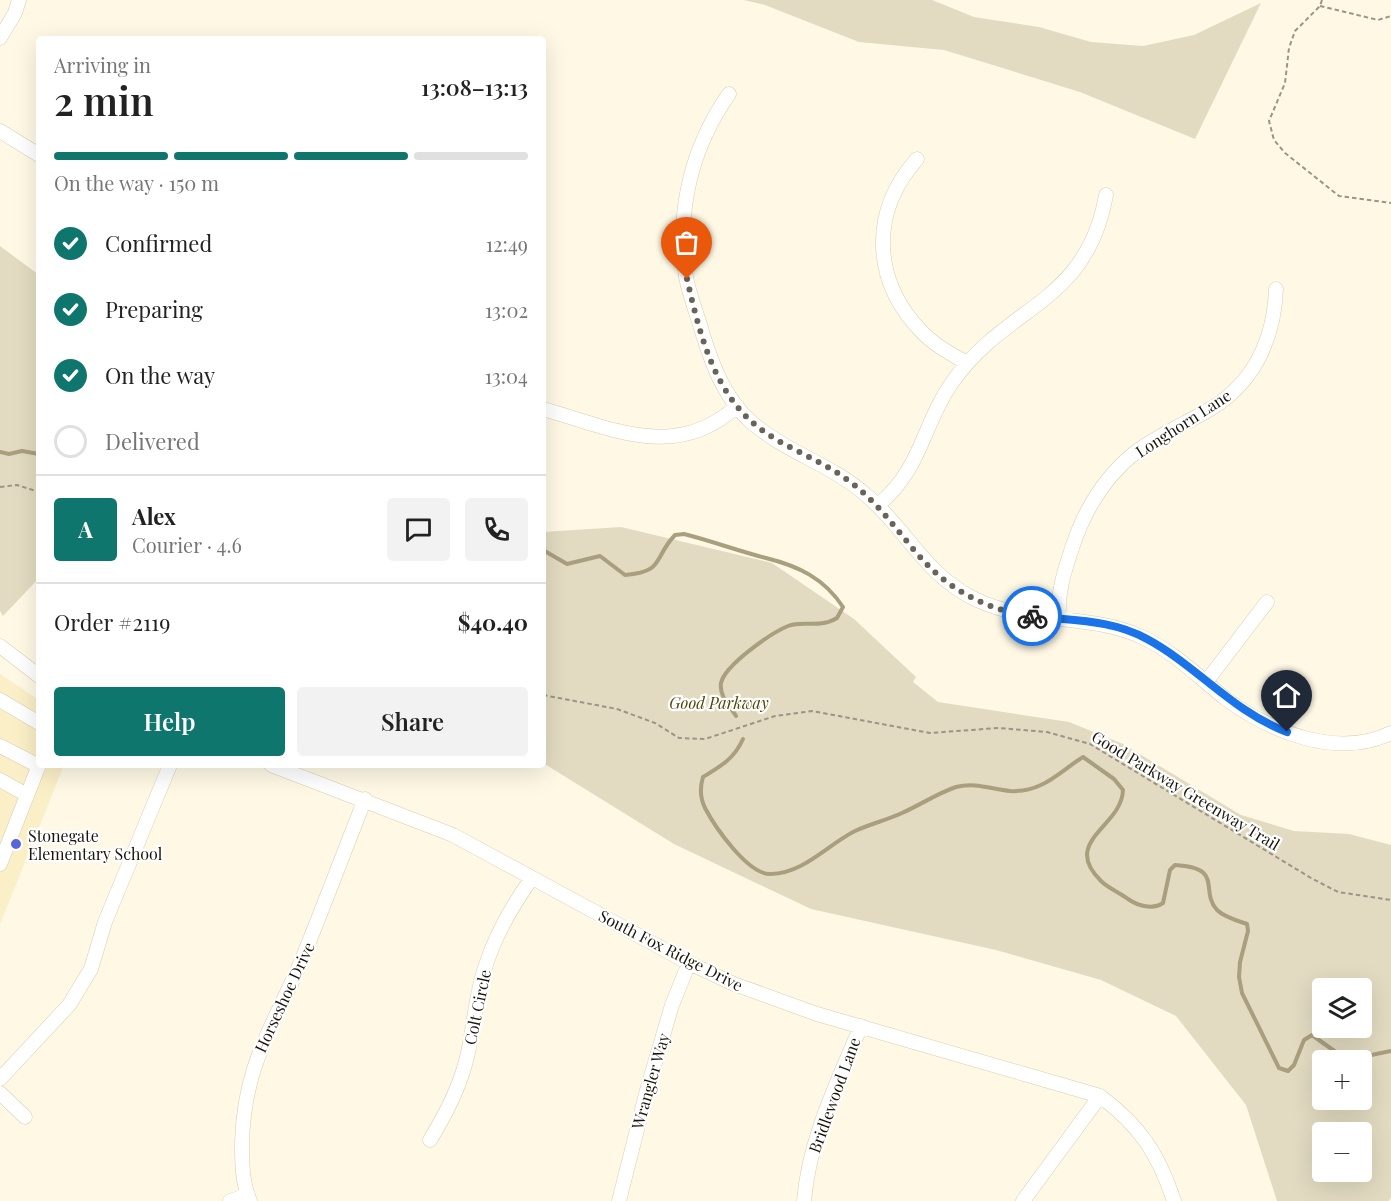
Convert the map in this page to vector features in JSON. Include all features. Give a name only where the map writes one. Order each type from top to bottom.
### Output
[{"type":"street","points":[[0,38],[15,13],[19,0]]},
{"type":"street","points":[[729,94],[711,122],[696,155],[688,183],[684,251],[694,309],[718,378],[737,406],[768,436],[847,479],[878,505],[920,557],[957,589],[999,609],[1059,619],[1102,623],[1125,629],[1167,652],[1248,713],[1300,737],[1343,744],[1366,741],[1391,733]]},
{"type":"street","points":[[0,130],[36,153]]},
{"type":"street","points":[[917,159],[894,190],[887,208],[882,243],[887,269],[897,297],[922,332],[938,346],[967,363]]},
{"type":"street","points":[[878,505],[900,484],[911,468],[938,406],[967,363],[994,336],[1041,304],[1072,275],[1096,234],[1106,195]]},
{"type":"street","name":"Longhorn Lane","points":[[1059,619],[1062,577],[1077,533],[1100,490],[1135,453],[1154,439],[1212,408],[1244,381],[1265,348],[1274,319],[1276,289]]},
{"type":"street","points":[[546,410],[656,438],[693,434],[710,426],[737,406]]},
{"type":"street","points":[[1206,682],[1267,602]]},
{"type":"street","points":[[0,646],[36,674]]},
{"type":"street","points":[[0,700],[36,721]]},
{"type":"street","points":[[0,746],[36,764]]},
{"type":"street","points":[[0,864],[38,768]]},
{"type":"street","points":[[0,1079],[69,1005],[91,969],[105,922],[169,768]]},
{"type":"street","name":"South Fox Ridge Drive","points":[[279,768],[453,835],[689,963],[775,1000],[1100,1095],[1124,1114],[1141,1132],[1164,1172],[1174,1201]]},
{"type":"street","points":[[0,780],[27,795]]},
{"type":"street","name":"Horseshoe Drive","points":[[249,1198],[242,1169],[242,1138],[247,1093],[254,1062],[290,989],[365,800]]},
{"type":"street","name":"Colt Circle","points":[[430,1140],[458,1086],[467,1059],[481,980],[493,944],[506,918],[532,878]]},
{"type":"street","name":"Wrangler Way","points":[[620,1201],[646,1090],[672,1005],[689,963]]},
{"type":"street","name":"Bridlewood Lane","points":[[804,1201],[811,1155],[822,1121],[861,1026]]},
{"type":"street","points":[[0,1093],[25,1117]]},
{"type":"street","points":[[1023,1201],[1100,1095]]},
{"type":"street","points":[[230,1201],[249,1198]]},
{"type":"path","points":[[1322,0],[1320,6],[1295,30],[1289,48],[1285,83],[1269,121],[1274,140],[1285,153],[1339,196],[1391,203]]},
{"type":"path","points":[[1320,6],[1378,20],[1391,16]]},
{"type":"path","points":[[0,487],[17,485],[36,491]]},
{"type":"path","name":"Good Parkway Greenway Trail","points":[[546,696],[617,709],[655,723],[679,738],[705,739],[775,716],[812,711],[930,733],[998,728],[1047,732],[1090,744],[1311,878],[1338,892],[1391,900]]},
{"type":"shaded area","name":"Stonegate Elementary School","points":[[0,674],[36,698],[36,768],[63,768],[0,924]]},
{"type":"green space","points":[[744,0],[932,0],[974,17],[1039,27],[1091,42],[1143,46],[1194,35],[1261,3],[1195,139],[1080,92],[944,50],[859,42],[765,5]]},
{"type":"green space","points":[[0,246],[36,273],[36,581],[3,616],[0,611]]},
{"type":"green space","name":"Good Parkway","points":[[621,527],[772,563],[854,619],[916,677],[913,682],[938,702],[1069,722],[1123,744],[1241,815],[1294,831],[1349,834],[1391,845],[1391,1197],[1389,1201],[1277,1201],[1246,1105],[1176,1016],[1101,980],[996,950],[811,909],[674,844],[546,765],[546,532]]},
{"type":"waterway","points":[[0,452],[9,454],[22,451],[36,453]]},
{"type":"waterway","points":[[546,552],[567,564],[600,556],[625,575],[647,571],[653,567],[675,535],[684,534],[789,565],[819,581],[843,607],[837,618],[818,624],[788,626],[760,642],[739,659],[721,683],[726,701],[736,716]]},
{"type":"waterway","points":[[743,739],[731,757],[703,777],[702,800],[724,837],[743,859],[752,867],[771,874],[805,864],[855,831],[902,813],[956,787],[970,785],[1010,791],[1032,789],[1050,780],[1083,757],[1114,779],[1123,790],[1120,803],[1090,844],[1087,855],[1090,867],[1107,886],[1136,904],[1150,907],[1163,903],[1170,870],[1175,865],[1200,870],[1206,875],[1212,902],[1217,910],[1227,917],[1247,924],[1248,931],[1240,962],[1239,977],[1242,993],[1279,1068],[1288,1071],[1294,1065],[1304,1040],[1312,1035],[1347,1060],[1391,1051]]},
{"type":"way so far","points":[[687,279],[709,357],[718,378],[749,419],[768,436],[847,479],[867,495],[896,526],[920,557],[957,589],[999,609],[1032,616]]},
{"type":"place","name":"Stonegate Elementary School","points":[[16,844]]},
{"type":"route","points":[[1032,616],[1102,623],[1125,629],[1147,639],[1248,713],[1287,732]]}]
